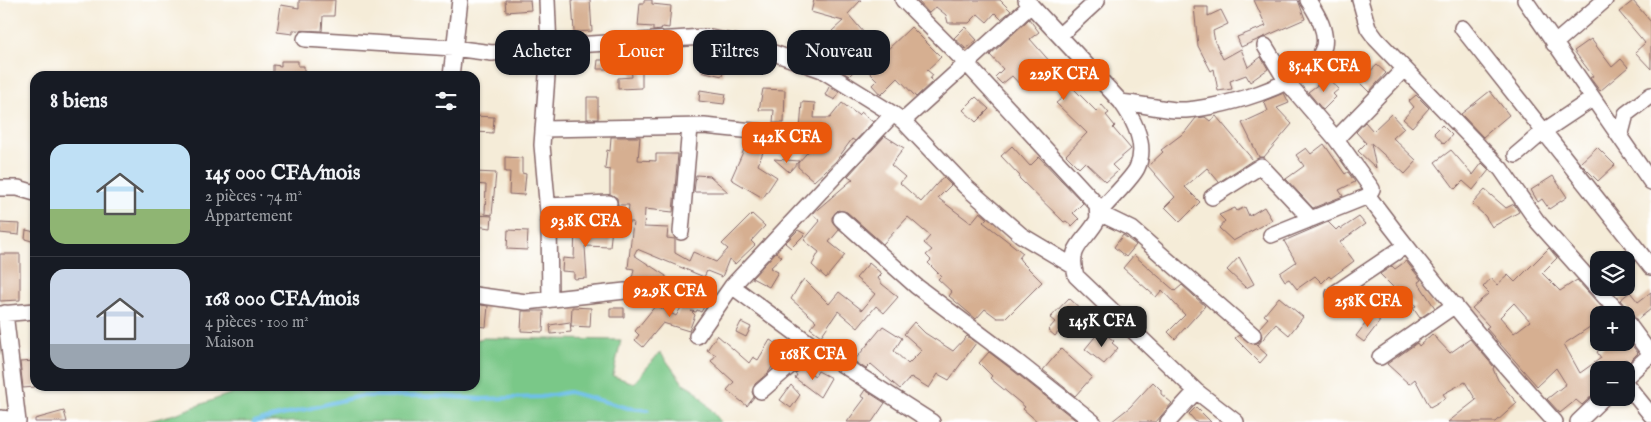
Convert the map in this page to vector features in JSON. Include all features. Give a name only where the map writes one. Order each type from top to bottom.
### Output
[{"type":"street","points":[[452,71],[460,0]]},
{"type":"street","points":[[547,0],[548,30]]},
{"type":"street","points":[[903,0],[967,64],[1091,197],[1099,213],[1132,229],[1253,335]]},
{"type":"street","points":[[1122,102],[1176,110],[1211,107],[1250,96],[1287,82],[1320,55],[1324,45],[1320,18],[1308,0]]},
{"type":"street","points":[[1360,0],[1372,33],[1501,170],[1538,221],[1613,306]]},
{"type":"street","points":[[1525,0],[1651,182]]},
{"type":"street","points":[[1554,44],[1605,0]]},
{"type":"street","points":[[1060,35],[1097,1]]},
{"type":"street","points":[[697,336],[732,286],[898,117],[967,64],[1028,3],[1122,102],[1135,121],[1141,158],[1137,169],[1099,213],[1098,219],[1090,232],[1075,249],[1073,266],[1076,276],[1196,391],[1236,422]]},
{"type":"street","points":[[1462,28],[1651,267]]},
{"type":"street","points":[[590,45],[704,37],[751,45],[822,70],[898,117],[965,186],[1021,235],[1073,266]]},
{"type":"street","points":[[305,39],[454,48],[495,53]]},
{"type":"street","points":[[1265,46],[1287,82],[1336,140],[1372,190],[1368,196],[1271,235]]},
{"type":"street","points":[[1336,140],[1404,69]]},
{"type":"street","points":[[547,75],[543,129],[548,206],[550,300]]},
{"type":"street","points":[[1620,137],[1626,114],[1651,95]]},
{"type":"street","points":[[1516,155],[1544,131],[1592,99]]},
{"type":"street","points":[[543,129],[690,127],[763,132]]},
{"type":"street","points":[[681,232],[690,127]]},
{"type":"street","points":[[1212,197],[1261,166],[1311,218]]},
{"type":"street","points":[[0,188],[18,188],[30,192]]},
{"type":"street","points":[[1368,196],[1428,276],[1455,305],[1478,337],[1555,422]]},
{"type":"street","points":[[548,206],[608,203]]},
{"type":"street","points":[[842,218],[916,286],[1093,422]]},
{"type":"street","points":[[1334,294],[1405,246]]},
{"type":"street","points":[[732,286],[813,346],[932,422]]},
{"type":"street","points":[[480,297],[526,302],[625,291]]},
{"type":"street","points":[[1380,357],[1455,305]]},
{"type":"street","points":[[0,418],[18,421],[2,314],[30,312]]},
{"type":"street","points":[[1635,333],[1651,354],[1635,369]]},
{"type":"street","points":[[761,391],[813,346]]},
{"type":"street","points":[[1168,422],[1196,391]]},
{"type":"street","points":[[1635,395],[1651,415]]},
{"type":"street","points":[[1578,422],[1595,406]]},
{"type":"green space","points":[[480,339],[621,340],[613,376],[634,383],[660,352],[683,383],[695,390],[721,422],[145,422],[175,414],[242,391],[480,391]]},
{"type":"building","points":[[299,0],[335,0],[334,16],[323,16],[322,31],[293,30],[293,34],[277,32],[281,5],[299,8]]},
{"type":"building","points":[[505,0],[530,0],[531,10],[506,12]]},
{"type":"building","points":[[572,0],[590,0],[592,31],[574,30]]},
{"type":"building","points":[[644,0],[652,0],[652,4],[671,6],[669,28],[662,27],[661,30],[653,30],[653,27],[638,26],[640,3],[644,3]]},
{"type":"building","points":[[814,0],[861,0],[848,14],[862,30],[833,30],[843,21],[811,12]]},
{"type":"building","points":[[917,0],[1000,0],[1011,11],[1001,19],[995,13],[987,22],[978,14],[969,23],[948,23],[946,15],[936,7],[929,13]]},
{"type":"building","points":[[1254,0],[1298,0],[1305,19],[1241,47],[1237,37],[1266,26]]},
{"type":"building","points":[[1633,1],[1651,22],[1651,69],[1635,52],[1645,43],[1619,12]]},
{"type":"building","points":[[1194,7],[1208,7],[1208,16],[1221,10],[1228,24],[1213,31],[1215,42],[1223,59],[1241,49],[1248,67],[1261,57],[1268,69],[1250,82],[1246,75],[1230,81],[1232,89],[1218,91],[1214,69],[1211,71],[1198,46]]},
{"type":"building","points":[[1029,19],[1039,32],[1030,39],[1059,72],[1069,63],[1081,77],[1071,86],[1096,111],[1102,105],[1109,113],[1106,115],[1115,126],[1113,128],[1131,149],[1112,165],[1118,171],[1106,182],[1085,162],[1079,168],[1066,155],[1087,133],[1056,103],[1065,96],[1042,71],[1023,88],[1012,76],[1002,84],[995,77],[1003,69],[990,55]]},
{"type":"building","points":[[911,27],[941,57],[927,70],[933,75],[930,79],[933,81],[916,97],[898,78],[881,95],[872,85],[877,80],[872,75],[890,75],[890,47]]},
{"type":"building","points":[[965,27],[977,40],[966,49],[954,38]]},
{"type":"building","points":[[1591,39],[1612,67],[1621,59],[1628,67],[1600,91],[1590,78],[1593,76],[1574,51]]},
{"type":"building","points":[[598,60],[600,60],[600,69],[597,69]]},
{"type":"building","points":[[281,61],[298,61],[298,66],[304,66],[304,71],[273,71],[273,65],[281,66]]},
{"type":"building","points":[[1377,65],[1386,73],[1369,92],[1355,78],[1362,71],[1366,75]]},
{"type":"building","points":[[632,75],[642,75],[642,88],[618,89],[618,78],[632,77]]},
{"type":"building","points":[[1327,78],[1339,89],[1333,94],[1336,97],[1323,110],[1308,92]]},
{"type":"building","points":[[829,87],[839,92],[835,100],[825,95]]},
{"type":"building","points":[[763,89],[785,90],[784,123],[773,123],[774,110],[759,110]]},
{"type":"building","points":[[700,90],[726,94],[724,104],[699,101]]},
{"type":"building","points":[[1490,91],[1509,115],[1483,137],[1461,114]]},
{"type":"building","points":[[1284,93],[1289,103],[1277,108],[1292,124],[1264,157],[1259,157],[1242,123],[1268,111],[1264,101]]},
{"type":"building","points":[[1416,95],[1429,108],[1412,127],[1403,119],[1414,107],[1409,101]]},
{"type":"building","points":[[587,97],[598,97],[598,119],[587,119]]},
{"type":"building","points":[[976,97],[989,109],[976,122],[963,110]]},
{"type":"building","points":[[802,102],[815,103],[814,118],[830,118],[842,103],[858,115],[861,112],[873,122],[855,141],[852,139],[836,161],[814,181],[798,167],[798,163],[820,138],[800,132]]},
{"type":"building","points":[[1391,114],[1404,128],[1393,138],[1417,161],[1405,174],[1371,143],[1376,168],[1358,151],[1366,143],[1356,132],[1365,122],[1373,131]]},
{"type":"building","points":[[480,116],[494,117],[493,133],[480,132]]},
{"type":"building","points":[[1216,116],[1253,160],[1219,182],[1207,168],[1185,187],[1200,202],[1180,222],[1165,207],[1175,197],[1148,166],[1163,152],[1161,150],[1185,132],[1196,118],[1205,117],[1210,121]]},
{"type":"building","points":[[1442,125],[1452,135],[1444,144],[1434,133]]},
{"type":"building","points":[[885,136],[904,148],[891,165],[905,177],[900,183],[921,202],[943,177],[951,185],[938,198],[971,223],[980,212],[987,218],[983,222],[1023,253],[1019,258],[1042,282],[1006,318],[997,318],[985,309],[976,319],[949,296],[952,292],[938,279],[941,276],[928,263],[931,260],[926,255],[932,250],[924,243],[930,236],[908,217],[883,244],[847,212],[838,210],[832,217],[832,221],[839,230],[829,242],[845,255],[826,278],[812,265],[819,252],[804,240],[820,221],[812,214],[853,179],[848,176]]},
{"type":"building","points":[[611,137],[640,137],[638,160],[656,161],[656,154],[678,154],[673,212],[645,209],[644,227],[668,228],[667,238],[675,239],[675,253],[689,261],[693,252],[716,262],[728,249],[722,244],[752,214],[765,226],[751,241],[755,245],[735,264],[729,259],[722,277],[707,271],[704,277],[637,249],[634,255],[666,276],[662,303],[632,297],[634,290],[631,284],[634,269],[628,268],[633,222],[627,222],[629,205],[618,205],[617,198],[610,194],[610,170],[605,169],[607,150],[610,151]]},
{"type":"building","points":[[1324,144],[1345,174],[1348,172],[1355,182],[1339,190],[1343,196],[1313,208],[1286,179],[1304,166],[1296,155],[1306,148],[1311,154]]},
{"type":"building","points":[[746,145],[763,152],[758,165],[777,177],[763,198],[731,179]]},
{"type":"building","points":[[1012,146],[1030,166],[1039,157],[1083,203],[1073,213],[1079,219],[1072,226],[1066,221],[1064,222],[1019,178],[1020,176],[1001,156]]},
{"type":"building","points":[[1597,147],[1615,165],[1598,181],[1580,163]]},
{"type":"building","points":[[1451,150],[1473,175],[1482,163],[1489,170],[1473,190],[1463,181],[1455,189],[1435,162]]},
{"type":"building","points":[[505,157],[522,158],[522,173],[526,174],[524,195],[509,194],[510,172],[505,172]]},
{"type":"building","points":[[774,159],[799,161],[789,172]]},
{"type":"building","points":[[480,172],[496,173],[492,215],[485,214],[486,185],[480,184]]},
{"type":"building","points":[[696,175],[710,176],[728,192],[694,192]]},
{"type":"building","points":[[1553,176],[1567,197],[1549,209],[1542,199],[1538,202],[1531,190]]},
{"type":"building","points":[[1485,190],[1506,208],[1514,204],[1519,212],[1492,227],[1485,216],[1472,204]]},
{"type":"building","points":[[1245,207],[1249,216],[1264,207],[1272,220],[1233,241],[1219,228],[1225,221],[1219,215],[1235,208],[1237,211]]},
{"type":"building","points":[[480,215],[492,216],[491,228],[480,227]]},
{"type":"building","points":[[1359,217],[1365,224],[1340,242],[1354,261],[1331,278],[1329,276],[1322,283],[1315,276],[1297,289],[1289,279],[1285,281],[1280,273],[1296,262],[1284,241],[1328,222],[1336,230],[1339,227],[1341,229]]},
{"type":"building","points":[[0,223],[20,224],[19,235],[0,233]]},
{"type":"building","points":[[575,226],[612,227],[610,247],[585,246],[587,278],[574,279],[574,272],[562,271],[563,258],[574,259]]},
{"type":"building","points":[[26,230],[30,231],[30,240],[25,239]]},
{"type":"building","points":[[508,230],[528,231],[527,250],[507,249]]},
{"type":"building","points":[[798,230],[805,234],[791,248],[785,243]]},
{"type":"building","points":[[1123,235],[1136,245],[1126,257],[1114,247]]},
{"type":"building","points":[[1549,248],[1557,258],[1542,273],[1560,291],[1577,280],[1601,306],[1590,306],[1590,327],[1564,344],[1580,373],[1590,366],[1590,398],[1582,405],[1576,400],[1560,413],[1547,399],[1566,384],[1556,368],[1537,386],[1486,328],[1489,326],[1472,308],[1489,293],[1483,287],[1491,278],[1497,285],[1508,275],[1515,282]],"holes":[[[1514,303],[1530,321],[1514,333],[1500,317]]]},
{"type":"building","points":[[776,252],[782,257],[770,268],[778,272],[769,287],[752,278]]},
{"type":"building","points":[[0,254],[20,254],[20,300],[0,301]]},
{"type":"building","points":[[1134,255],[1175,291],[1182,285],[1205,306],[1175,339],[1168,332],[1185,315],[1162,290],[1156,297],[1123,268]]},
{"type":"building","points":[[1239,257],[1254,284],[1246,288],[1227,270]]},
{"type":"building","points":[[1406,261],[1421,280],[1418,282],[1435,308],[1420,318],[1413,308],[1416,306],[1404,292],[1375,313],[1369,306],[1394,288],[1380,274],[1392,266],[1395,269]]},
{"type":"building","points":[[869,263],[882,274],[878,278],[882,284],[898,297],[884,313],[876,306],[858,328],[838,311],[821,336],[810,328],[816,321],[791,299],[804,279],[829,304],[839,292],[862,310],[875,294],[856,278]]},
{"type":"building","points":[[691,291],[708,300],[701,312],[697,310],[696,312],[691,311],[695,315],[689,331],[663,323],[643,347],[635,340],[639,335],[635,331],[656,305],[676,316]]},
{"type":"building","points":[[1651,292],[1651,309],[1637,320],[1635,318],[1635,306],[1625,306],[1620,300],[1625,296],[1633,296],[1638,302]]},
{"type":"building","points":[[1279,297],[1303,317],[1289,335],[1276,324],[1257,346],[1267,355],[1260,363],[1235,338],[1239,335],[1252,344],[1260,342],[1262,336],[1259,328],[1268,318],[1264,315]]},
{"type":"building","points":[[1069,298],[1086,314],[1067,335],[1061,329],[1055,336],[1048,330],[1055,322],[1050,318]]},
{"type":"building","points":[[480,305],[488,306],[486,327],[480,326]]},
{"type":"building","points":[[572,307],[591,308],[590,327],[571,326]]},
{"type":"building","points":[[610,308],[624,308],[624,317],[610,317]]},
{"type":"building","points":[[522,311],[544,311],[543,332],[521,331]]},
{"type":"building","points":[[1372,315],[1380,321],[1364,342],[1356,336]]},
{"type":"building","points":[[570,322],[571,332],[551,334],[550,325]]},
{"type":"building","points":[[741,322],[751,327],[746,337],[736,332]]},
{"type":"building","points":[[914,322],[925,333],[953,351],[967,336],[976,343],[949,380],[938,374],[929,388],[911,377],[900,389],[871,364],[866,369],[854,361],[883,326],[902,338],[894,351],[908,364],[922,350],[904,334]]},
{"type":"building","points":[[1099,332],[1102,335],[1104,333],[1114,341],[1112,343],[1118,348],[1104,364],[1085,349]]},
{"type":"building","points":[[1432,334],[1450,353],[1470,339],[1494,367],[1493,369],[1498,380],[1517,403],[1496,422],[1448,422],[1476,400],[1465,382],[1443,394],[1446,398],[1430,407],[1415,379],[1409,384],[1387,364],[1417,343],[1419,346]]},
{"type":"building","points":[[717,335],[749,363],[753,357],[758,360],[770,340],[775,343],[777,341],[787,348],[791,341],[798,347],[779,363],[776,361],[768,373],[755,384],[752,392],[754,397],[747,406],[727,390],[734,382],[711,361],[716,355],[707,350]]},
{"type":"building","points":[[1061,349],[1092,377],[1075,396],[1043,370]]},
{"type":"building","points":[[1635,349],[1638,353],[1630,361],[1626,359],[1623,361],[1597,361],[1601,358],[1597,352],[1635,351]]},
{"type":"building","points":[[989,352],[1078,422],[1038,422],[1023,409],[1025,407],[990,378],[992,376],[979,363]]},
{"type":"building","points":[[30,361],[30,387],[23,388],[20,362]]},
{"type":"building","points":[[802,368],[815,376],[818,371],[831,378],[820,397],[795,378],[797,375],[795,374]]},
{"type":"building","points":[[1153,382],[1161,390],[1161,394],[1172,403],[1156,422],[1111,422],[1130,407]]},
{"type":"building","points":[[791,385],[800,395],[791,408],[780,400]]},
{"type":"building","points":[[865,390],[885,403],[872,422],[847,422],[865,398],[861,396]]},
{"type":"building","points":[[1196,407],[1211,422],[1196,422],[1189,414]]},
{"type":"building","points":[[64,411],[67,422],[35,422],[35,419]]},
{"type":"waterway","points":[[254,422],[360,396],[441,396],[481,399],[541,397],[569,392],[628,408],[648,410]]}]
